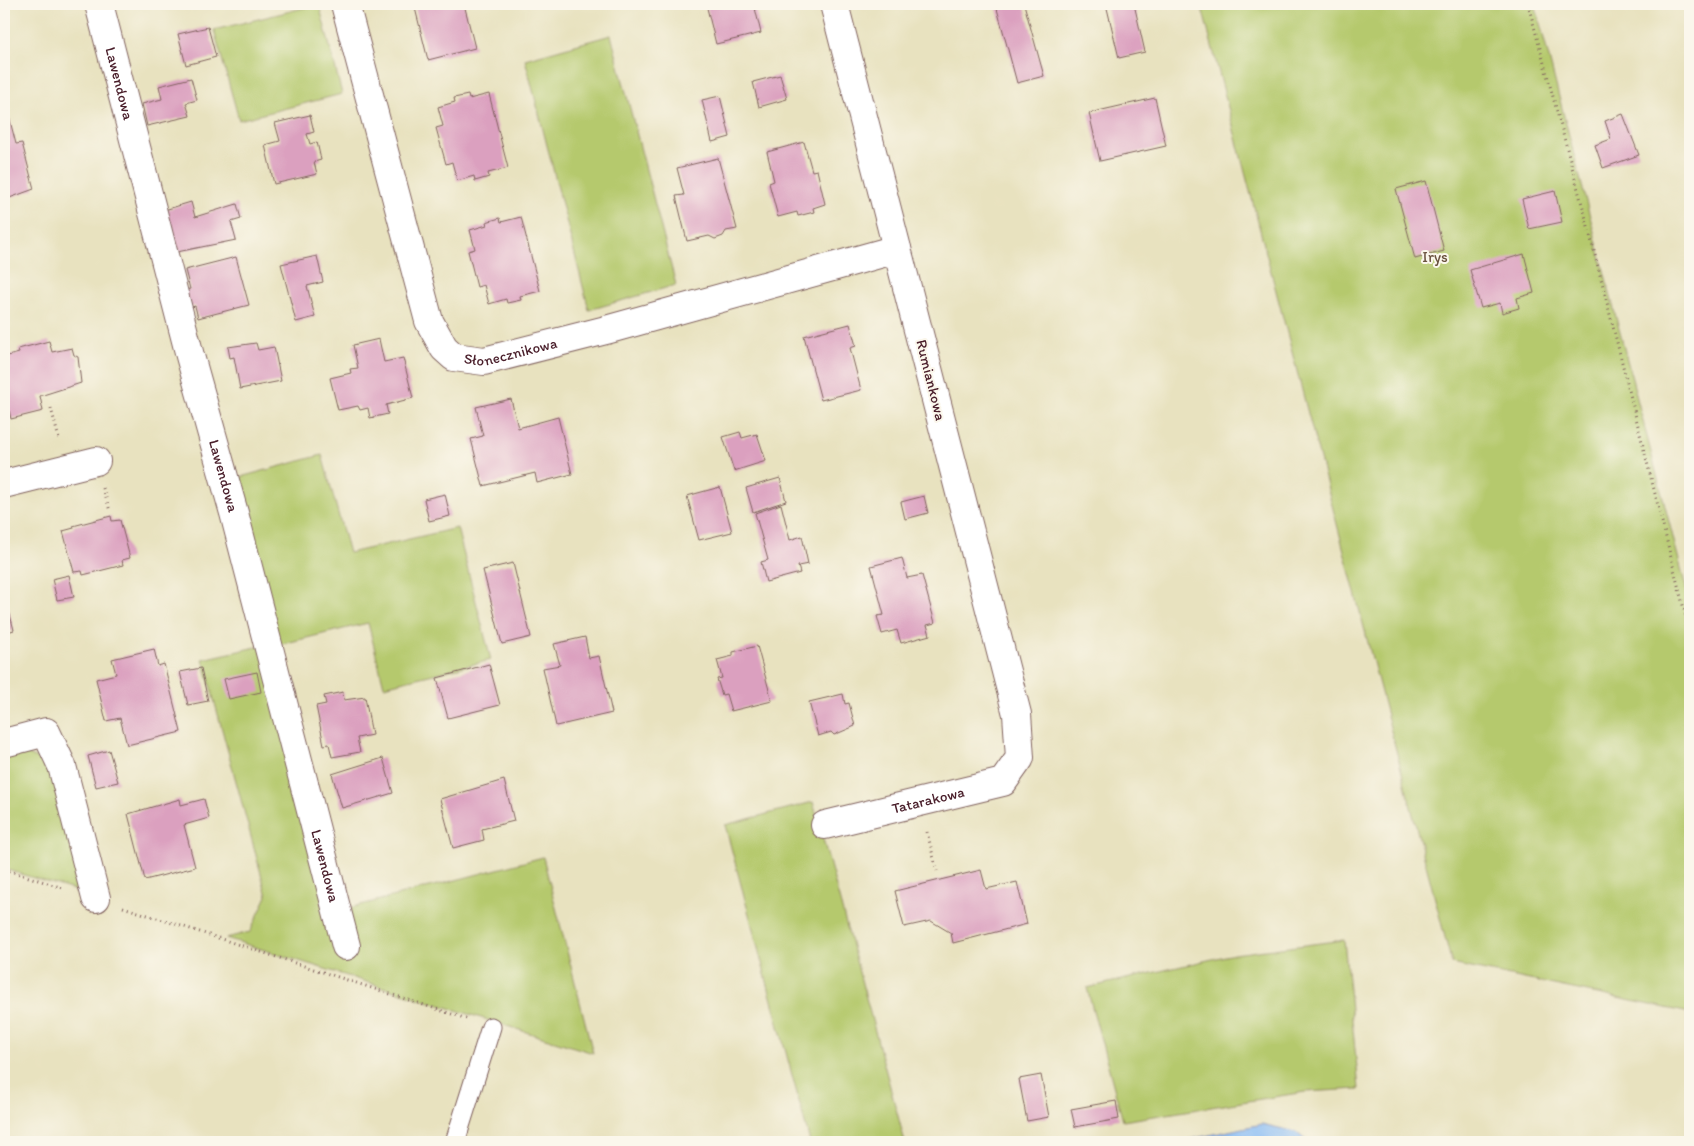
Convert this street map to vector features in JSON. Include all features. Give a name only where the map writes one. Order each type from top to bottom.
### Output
[{"type":"street","name":"Lawendowa","points":[[99,4],[346,946]]},
{"type":"street","name":"Słonecznikowa","points":[[345,4],[429,321],[444,348],[454,356],[484,361],[606,330],[897,249]]},
{"type":"street","name":"Rumiankowa","points":[[834,4],[1017,714],[1020,758]]},
{"type":"street","points":[[4,484],[96,461]]},
{"type":"street","points":[[4,744],[46,732],[62,766],[96,898]]},
{"type":"street","name":"Tatarakowa","points":[[825,825],[1003,782],[1020,758]]},
{"type":"lane","points":[[455,1142],[491,1027]]},
{"type":"path","points":[[1528,4],[1586,220],[1690,633]]},
{"type":"path","points":[[920,802],[937,871]]},
{"type":"path","points":[[4,869],[491,1027]]},
{"type":"green space","points":[[319,4],[342,94],[239,120],[214,30]]},
{"type":"green space","name":"Irys","points":[[1201,4],[1535,4],[1690,603],[1690,1013],[1452,964]]},
{"type":"green space","points":[[611,35],[676,285],[589,310],[525,59]]},
{"type":"green space","points":[[322,455],[349,553],[457,528],[491,660],[384,686],[368,623],[278,645],[233,479]]},
{"type":"green space","points":[[261,646],[346,909],[543,857],[593,1053],[226,938],[250,932],[267,896],[203,659]]},
{"type":"green space","points":[[21,751],[41,761],[58,789],[87,894],[4,869],[4,755]]},
{"type":"green space","points":[[813,802],[905,1142],[810,1142],[725,825]]},
{"type":"green space","points":[[1344,940],[1359,1089],[1305,1092],[1123,1121],[1087,988],[1234,954]]},
{"type":"water","points":[[1262,1124],[1296,1132],[1308,1142],[1176,1142]]},
{"type":"building","points":[[414,4],[464,4],[475,48],[428,60]]},
{"type":"building","points":[[706,4],[754,4],[761,33],[716,44]]},
{"type":"building","points":[[1024,4],[1044,76],[1017,83],[996,5]]},
{"type":"building","points":[[1106,4],[1134,4],[1145,52],[1119,58]]},
{"type":"building","points":[[208,27],[216,57],[186,65],[178,34]]},
{"type":"building","points":[[780,75],[787,99],[759,107],[753,82]]},
{"type":"building","points":[[191,78],[197,100],[186,103],[190,116],[147,126],[142,104],[162,99],[159,86]]},
{"type":"building","points":[[489,94],[508,168],[488,173],[489,177],[475,181],[474,176],[457,181],[452,162],[446,164],[436,128],[443,126],[438,107],[455,102],[454,98],[468,95],[469,99]]},
{"type":"building","points":[[720,96],[730,137],[712,142],[702,100]]},
{"type":"building","points":[[1155,98],[1166,146],[1100,161],[1089,113]]},
{"type":"building","points":[[1623,114],[1639,155],[1603,168],[1595,145],[1611,139],[1605,121]]},
{"type":"building","points":[[310,115],[314,132],[307,134],[310,144],[317,142],[321,160],[314,162],[317,174],[274,184],[265,145],[280,141],[275,123]]},
{"type":"building","points":[[9,117],[16,144],[22,143],[34,189],[4,200],[4,118]]},
{"type":"building","points":[[804,142],[812,171],[817,170],[825,204],[813,208],[814,212],[798,216],[797,212],[778,217],[769,183],[774,181],[767,152]]},
{"type":"building","points":[[718,158],[737,229],[726,231],[723,236],[715,239],[709,236],[687,241],[676,196],[684,195],[677,168]]},
{"type":"building","points":[[1426,181],[1444,251],[1415,259],[1396,189]]},
{"type":"building","points":[[1555,191],[1562,222],[1529,229],[1522,199]]},
{"type":"building","points":[[191,202],[195,217],[237,204],[241,219],[231,222],[236,240],[172,253],[161,211]]},
{"type":"building","points":[[521,217],[540,291],[520,296],[521,300],[507,303],[506,299],[489,304],[484,285],[477,287],[468,251],[475,249],[470,230],[487,225],[486,222],[500,218],[501,222]]},
{"type":"building","points":[[1524,254],[1534,293],[1517,298],[1519,308],[1502,313],[1500,303],[1481,308],[1470,270]]},
{"type":"building","points":[[317,256],[323,282],[307,286],[315,317],[296,322],[281,264]]},
{"type":"building","points":[[236,257],[249,305],[198,318],[195,306],[186,309],[181,291],[190,289],[185,270]]},
{"type":"building","points":[[850,324],[856,346],[850,348],[861,390],[821,400],[804,336]]},
{"type":"building","points":[[379,339],[384,362],[403,358],[413,398],[386,405],[388,414],[370,418],[368,408],[360,410],[358,406],[338,410],[330,378],[351,373],[350,369],[358,368],[353,345]]},
{"type":"building","points":[[49,341],[52,352],[72,348],[74,355],[78,357],[81,383],[40,396],[43,411],[11,419],[4,388],[4,357],[19,353],[18,349]]},
{"type":"building","points":[[256,343],[258,350],[274,347],[281,381],[240,389],[234,357],[230,358],[228,347]]},
{"type":"building","points":[[511,399],[518,428],[558,417],[572,474],[537,483],[535,473],[483,486],[471,439],[483,436],[476,407]]},
{"type":"building","points":[[740,432],[742,438],[757,434],[766,461],[734,471],[723,437]]},
{"type":"building","points":[[780,478],[786,501],[753,512],[746,488]]},
{"type":"building","points":[[720,487],[732,532],[699,540],[687,496]]},
{"type":"building","points":[[445,494],[450,516],[429,521],[424,499]]},
{"type":"building","points":[[924,496],[928,513],[905,519],[901,502]]},
{"type":"building","points":[[781,504],[790,540],[802,536],[808,564],[798,566],[800,573],[766,582],[761,562],[768,560],[755,513]]},
{"type":"building","points":[[111,516],[112,521],[120,520],[130,558],[122,560],[123,565],[83,575],[82,571],[74,572],[63,531],[74,528],[73,526]]},
{"type":"building","points":[[902,558],[907,578],[922,575],[935,623],[927,625],[930,635],[901,643],[897,630],[882,634],[877,616],[884,615],[871,566]]},
{"type":"building","points":[[513,563],[531,637],[502,644],[483,570]]},
{"type":"building","points":[[69,575],[74,597],[57,600],[52,579]]},
{"type":"building","points":[[4,592],[14,630],[4,633]]},
{"type":"building","points":[[585,637],[589,658],[599,656],[612,713],[556,726],[543,668],[560,665],[554,644]]},
{"type":"building","points":[[757,646],[772,701],[731,711],[726,694],[722,695],[717,679],[722,678],[717,660],[733,656],[733,652]]},
{"type":"building","points":[[154,649],[158,666],[164,664],[181,732],[127,745],[120,718],[106,721],[96,679],[116,674],[112,659]]},
{"type":"building","points":[[489,664],[500,705],[448,718],[437,678]]},
{"type":"building","points":[[201,668],[208,701],[188,705],[180,672]]},
{"type":"building","points":[[257,672],[261,692],[229,699],[224,679]]},
{"type":"building","points":[[343,692],[344,700],[365,697],[372,735],[357,738],[360,752],[332,757],[329,744],[324,745],[316,706],[326,704],[324,696]]},
{"type":"building","points":[[843,694],[845,704],[849,703],[855,726],[834,735],[831,732],[818,736],[809,702]]},
{"type":"building","points":[[109,750],[118,782],[96,787],[88,756]]},
{"type":"building","points":[[383,758],[393,793],[342,808],[332,774]]},
{"type":"building","points":[[504,780],[514,821],[482,829],[484,840],[453,848],[440,799]]},
{"type":"building","points":[[180,799],[181,805],[204,799],[209,818],[184,825],[195,867],[145,880],[128,814]]},
{"type":"building","points":[[981,870],[986,889],[1017,882],[1027,924],[953,943],[951,933],[931,921],[904,927],[895,891]]},
{"type":"building","points":[[1041,1075],[1049,1117],[1027,1121],[1019,1079]]},
{"type":"building","points":[[1116,1101],[1119,1119],[1075,1127],[1071,1109]]}]
